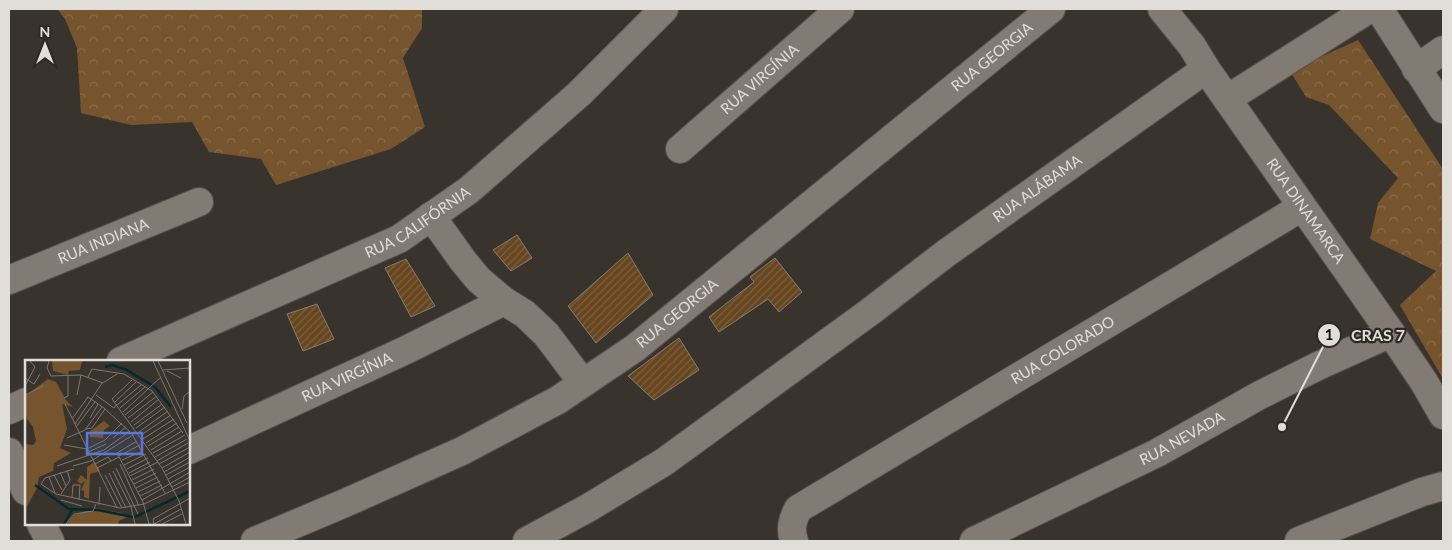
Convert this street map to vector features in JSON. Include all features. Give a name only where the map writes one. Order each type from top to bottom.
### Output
[{"type":"street","name":"RUA CALIFÓRNIA","points":[[123,360],[399,239],[469,190],[579,94],[664,9]]},
{"type":"street","name":"RUA VIRGÍNIA","points":[[680,149],[840,9]]},
{"type":"street","name":"RUA GEORGIA","points":[[254,541],[462,451],[558,400],[635,348],[1052,9]]},
{"type":"street","name":"RUA DINAMARCA","points":[[1162,9],[1192,46],[1206,69],[1391,333],[1424,382],[1443,415]]},
{"type":"street","points":[[1227,99],[1369,9]]},
{"type":"street","points":[[1379,9],[1443,109]]},
{"type":"street","points":[[1416,69],[1443,50]]},
{"type":"street","name":"RUA ALÁBAMA","points":[[527,541],[588,508],[664,462],[871,311],[960,243],[1206,69]]},
{"type":"street","name":"RUA INDIANA","points":[[9,280],[199,202]]},
{"type":"street","name":"RUA COLORADO","points":[[794,541],[791,533],[792,521],[798,509],[1302,207]]},
{"type":"street","points":[[431,216],[479,280],[504,301],[526,314],[539,327],[583,383]]},
{"type":"street","name":"RUA VIRGÍNIA","points":[[190,450],[406,350],[504,301]]},
{"type":"street","name":"RUA NEVADA","points":[[974,541],[1157,453],[1260,395],[1318,366],[1391,333]]},
{"type":"street","points":[[9,410],[25,402]]},
{"type":"street","points":[[9,452],[25,489]]},
{"type":"street","points":[[1298,541],[1414,495],[1443,486]]},
{"type":"street","points":[[42,525],[50,541]]},
{"type":"green space","points":[[57,9],[422,9],[422,28],[403,58],[425,127],[391,149],[276,185],[261,159],[209,152],[192,122],[131,125],[81,113],[77,48],[65,19]]},
{"type":"green space","points":[[1358,40],[1443,169],[1443,379],[1400,305],[1436,271],[1370,239],[1378,203],[1398,178],[1329,105],[1306,97],[1290,71]]},
{"type":"building","points":[[517,235],[532,258],[511,271],[493,250]]},
{"type":"building","points":[[628,253],[653,295],[596,343],[568,306]]},
{"type":"building","points":[[775,258],[802,292],[779,312],[768,299],[719,332],[709,317],[754,282],[750,277]]},
{"type":"building","points":[[406,259],[435,306],[411,317],[385,268]]},
{"type":"building","points":[[317,304],[334,339],[303,351],[287,314]]},
{"type":"building","points":[[679,338],[699,370],[654,400],[628,376]]},
{"type":"place","name":"CRAS 7","points":[[1282,427]]}]
